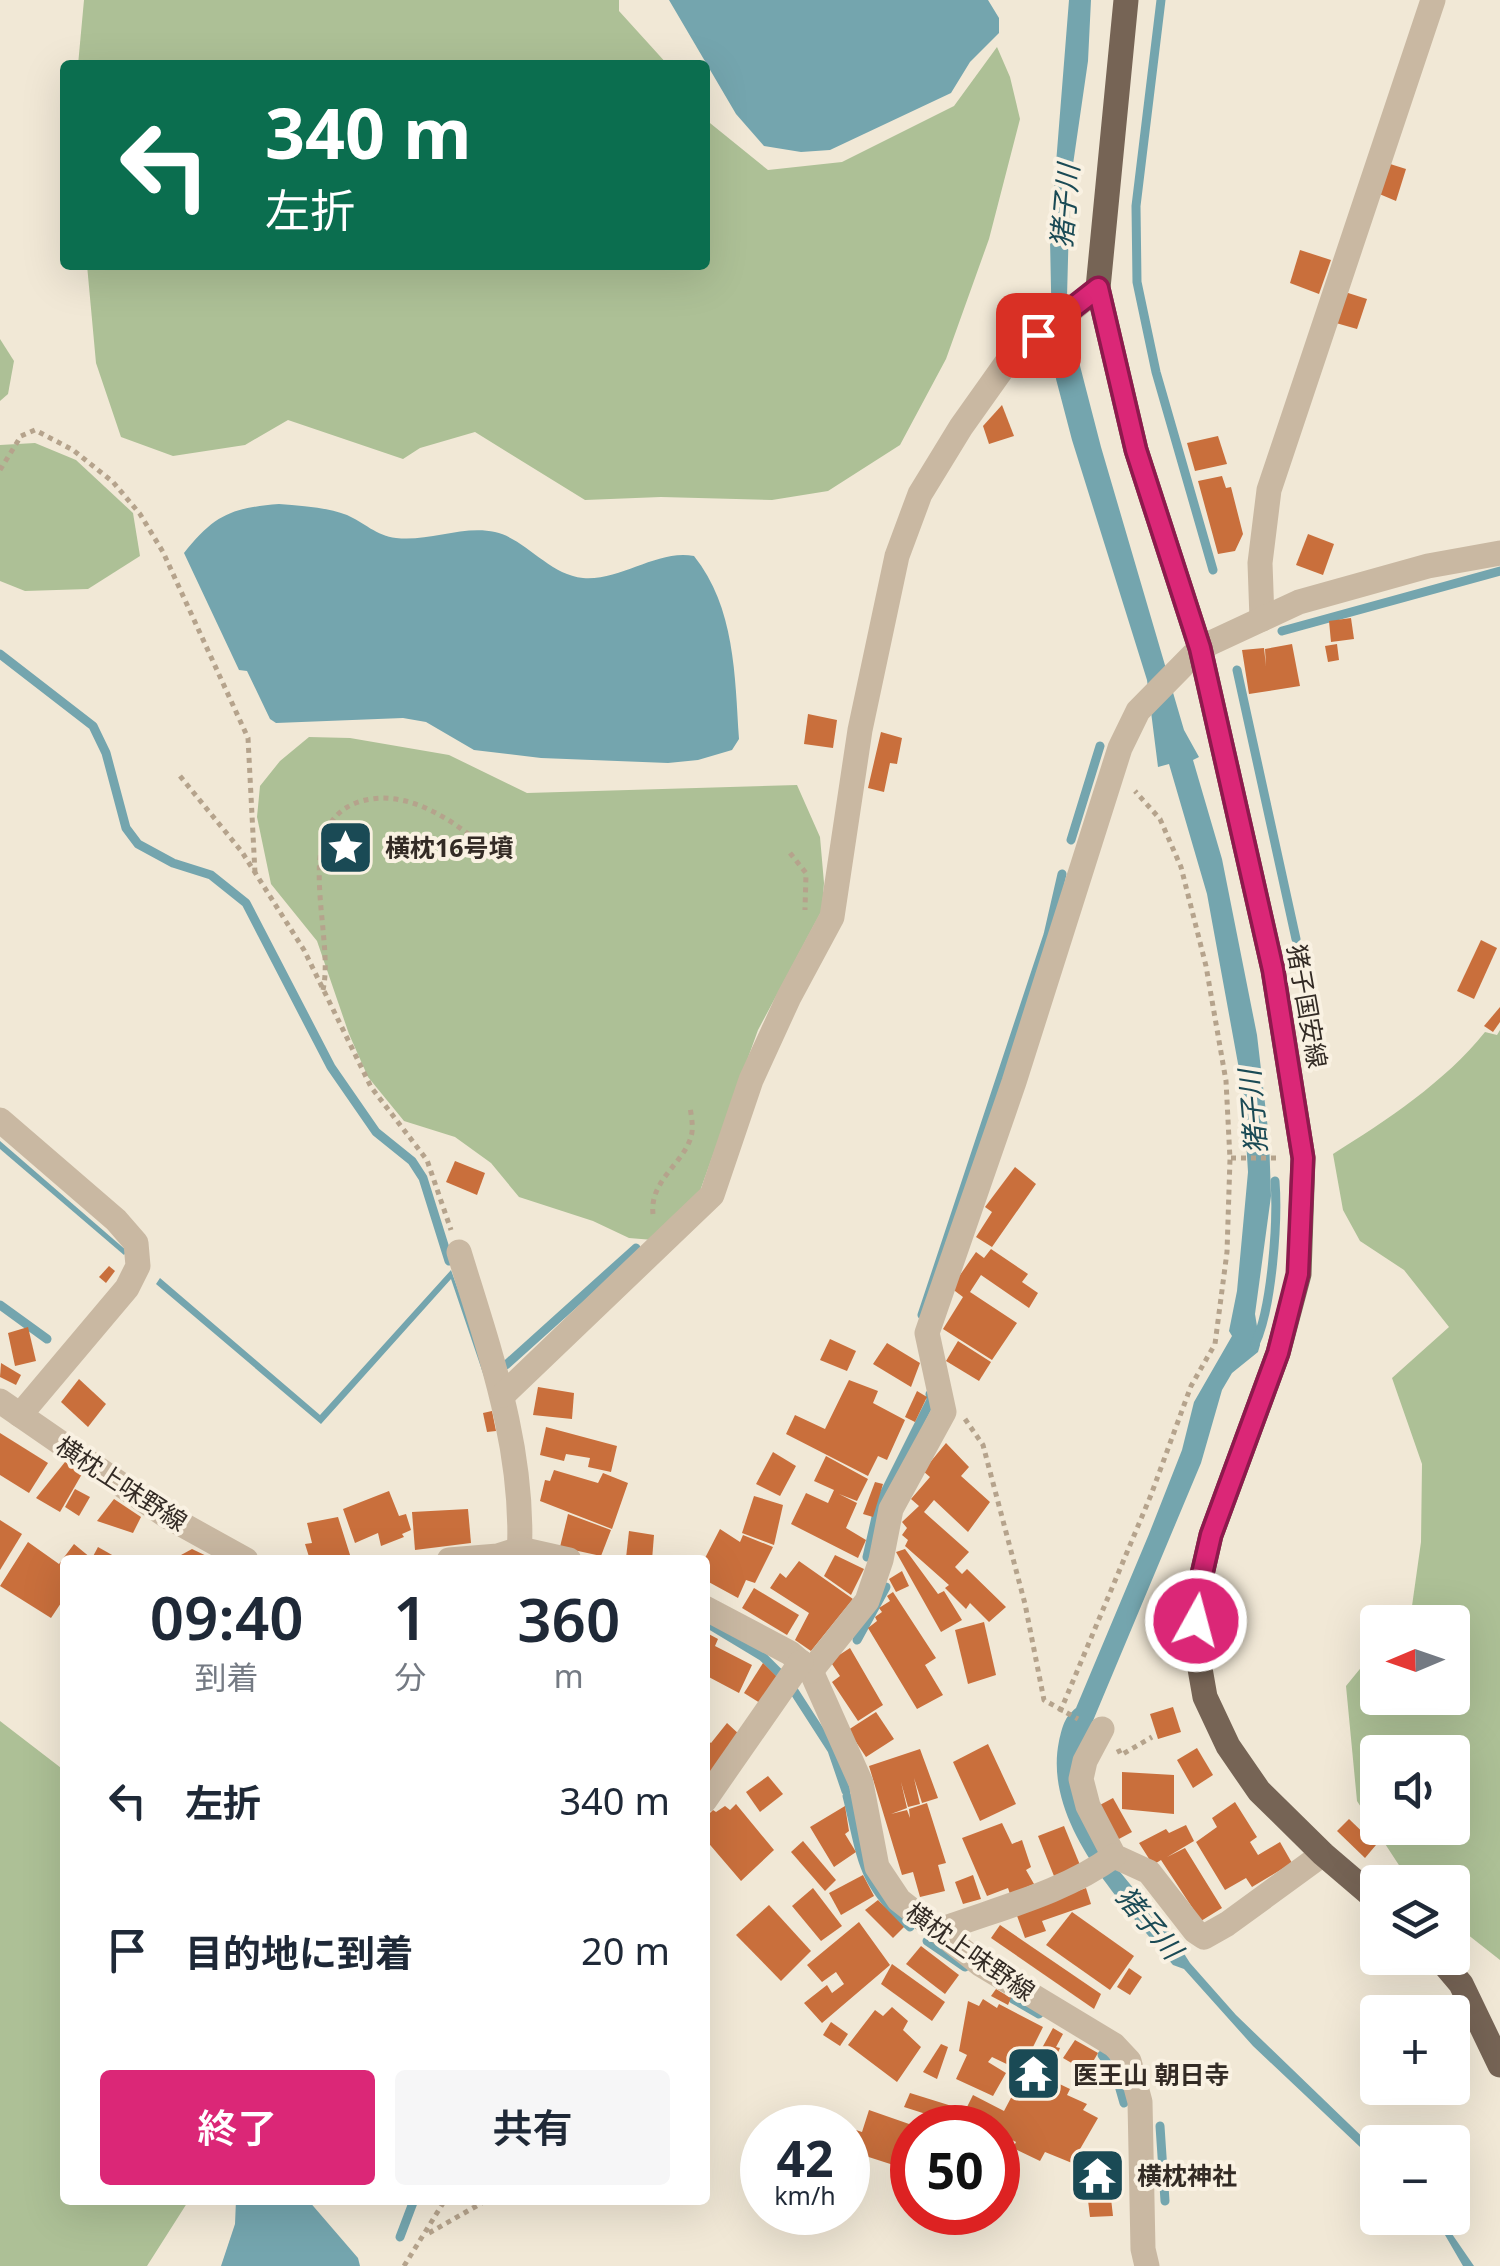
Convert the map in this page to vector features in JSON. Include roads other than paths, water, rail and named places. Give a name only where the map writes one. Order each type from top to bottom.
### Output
[{"type":"main road","name":"猪子国安線","points":[[1126,0],[1098,288],[1136,450],[1200,648],[1273,970],[1303,1158],[1298,1274],[1278,1353],[1211,1535],[1197,1596],[1196,1646],[1205,1698],[1228,1746],[1259,1791],[1360,1886]]},
{"type":"main road","points":[[1453,1975],[1500,2065]]},
{"type":"street","points":[[1262,619],[1260,562],[1269,490],[1433,0]]},
{"type":"street","points":[[503,1395],[712,1196],[752,1080],[832,918],[860,730],[898,556],[920,494],[960,427],[1005,365],[1098,288]]},
{"type":"street","points":[[710,1793],[806,1666],[867,1601],[881,1560],[891,1509],[944,1412],[927,1332],[1020,1064],[1114,768],[1138,711],[1200,648],[1299,602],[1428,566],[1500,553]]},
{"type":"street","points":[[0,1120],[116,1220],[136,1243],[140,1255],[127,1288],[10,1408]]},
{"type":"street","points":[[459,1252],[503,1395],[515,1448],[519,1554]]},
{"type":"street","name":"横枕上味野線","points":[[10,1408],[165,1514],[237,1555]]},
{"type":"street","points":[[710,1611],[790,1652],[806,1666]]},
{"type":"street","name":"横枕上味野線","points":[[806,1666],[861,1782],[877,1867],[899,1900],[980,1964],[1114,2045],[1129,2062],[1140,2102],[1143,2249],[1147,2266]]},
{"type":"street","points":[[1102,1730],[1085,1762],[1081,1779],[1088,1806],[1114,1856],[1150,1872],[1195,1932],[1204,1936],[1228,1924],[1323,1854]]},
{"type":"street","points":[[940,1930],[1091,1873],[1114,1856]]},
{"type":"water","points":[[669,0],[988,0],[999,18],[999,33],[970,62],[951,93],[830,150],[801,152],[764,146],[736,114],[710,70],[710,60],[704,60]]},
{"type":"water","name":"猪子川","points":[[1069,0],[1091,0],[1088,61],[1070,185],[1067,297],[1101,447],[1184,730],[1199,757],[1193,760],[1222,859],[1257,1035],[1269,1138],[1271,1196],[1255,1314],[1258,1352],[1232,1373],[1222,1390],[1201,1463],[1082,1747],[1116,1867],[1236,2015],[1360,2135],[1360,2147],[1253,2046],[1184,1969],[1173,1965],[1111,1890],[1075,1833],[1063,1803],[1057,1772],[1064,1722],[1076,1708],[1149,1534],[1182,1450],[1194,1402],[1232,1336],[1229,1331],[1237,1291],[1248,1172],[1243,1091],[1207,894],[1169,764],[1158,767],[1147,680],[1056,379],[1050,239]]},
{"type":"water","points":[[279,504],[339,512],[396,538],[495,532],[559,570],[583,578],[612,575],[667,557],[694,556],[708,576],[725,620],[734,667],[739,739],[732,750],[698,760],[668,763],[541,758],[474,750],[426,722],[403,718],[276,723],[270,719],[247,671],[239,670],[184,553],[205,529],[226,515]]},
{"type":"water","points":[[0,1141],[127,1251],[124,1255],[0,1149]]},
{"type":"water","points":[[451,1270],[493,1386],[488,1388],[451,1279],[321,1424],[156,1284],[160,1278],[320,1415]]},
{"type":"water","points":[[236,2205],[312,2205],[358,2258],[360,2266],[221,2266],[235,2224]]},
{"type":"water","points":[[1445,2235],[1453,2235],[1474,2266],[1463,2266]]},
{"type":"waterway","points":[[1161,0],[1136,206],[1137,282],[1156,372],[1213,570]]},
{"type":"waterway","points":[[1282,631],[1500,571]]},
{"type":"waterway","points":[[0,654],[93,726],[106,753],[126,828],[138,844],[173,863],[211,875],[246,903],[331,1067],[376,1132],[412,1161],[423,1178],[449,1261]]},
{"type":"waterway","points":[[1237,670],[1296,939]]},
{"type":"waterway","points":[[1071,840],[1100,746]]},
{"type":"waterway","points":[[922,1315],[1048,935],[1062,874]]},
{"type":"waterway","points":[[1255,1344],[1266,1309],[1272,1264],[1275,1181]]},
{"type":"waterway","points":[[506,1365],[636,1248]]},
{"type":"waterway","points":[[0,1305],[47,1339]]},
{"type":"waterway","points":[[867,1557],[879,1504],[931,1400],[930,1394]]},
{"type":"waterway","points":[[857,1640],[886,1587]]},
{"type":"waterway","points":[[710,1625],[763,1657],[782,1676]]},
{"type":"waterway","points":[[794,1691],[832,1750],[846,1791]]},
{"type":"waterway","points":[[847,1796],[865,1868],[881,1896],[910,1927]]},
{"type":"waterway","points":[[927,1941],[965,1967]]},
{"type":"waterway","points":[[1013,1999],[1039,2014]]},
{"type":"waterway","points":[[1102,2055],[1116,2075],[1124,2103]]},
{"type":"waterway","points":[[1160,2126],[1165,2201]]},
{"type":"waterway","points":[[400,2237],[412,2205]]},
{"type":"place","name":"横枕16号墳","points":[[346,847]]},
{"type":"place","name":"医王山 朝日寺","points":[[1034,2074]]},
{"type":"place","name":"横枕神社","points":[[1098,2175]]}]
